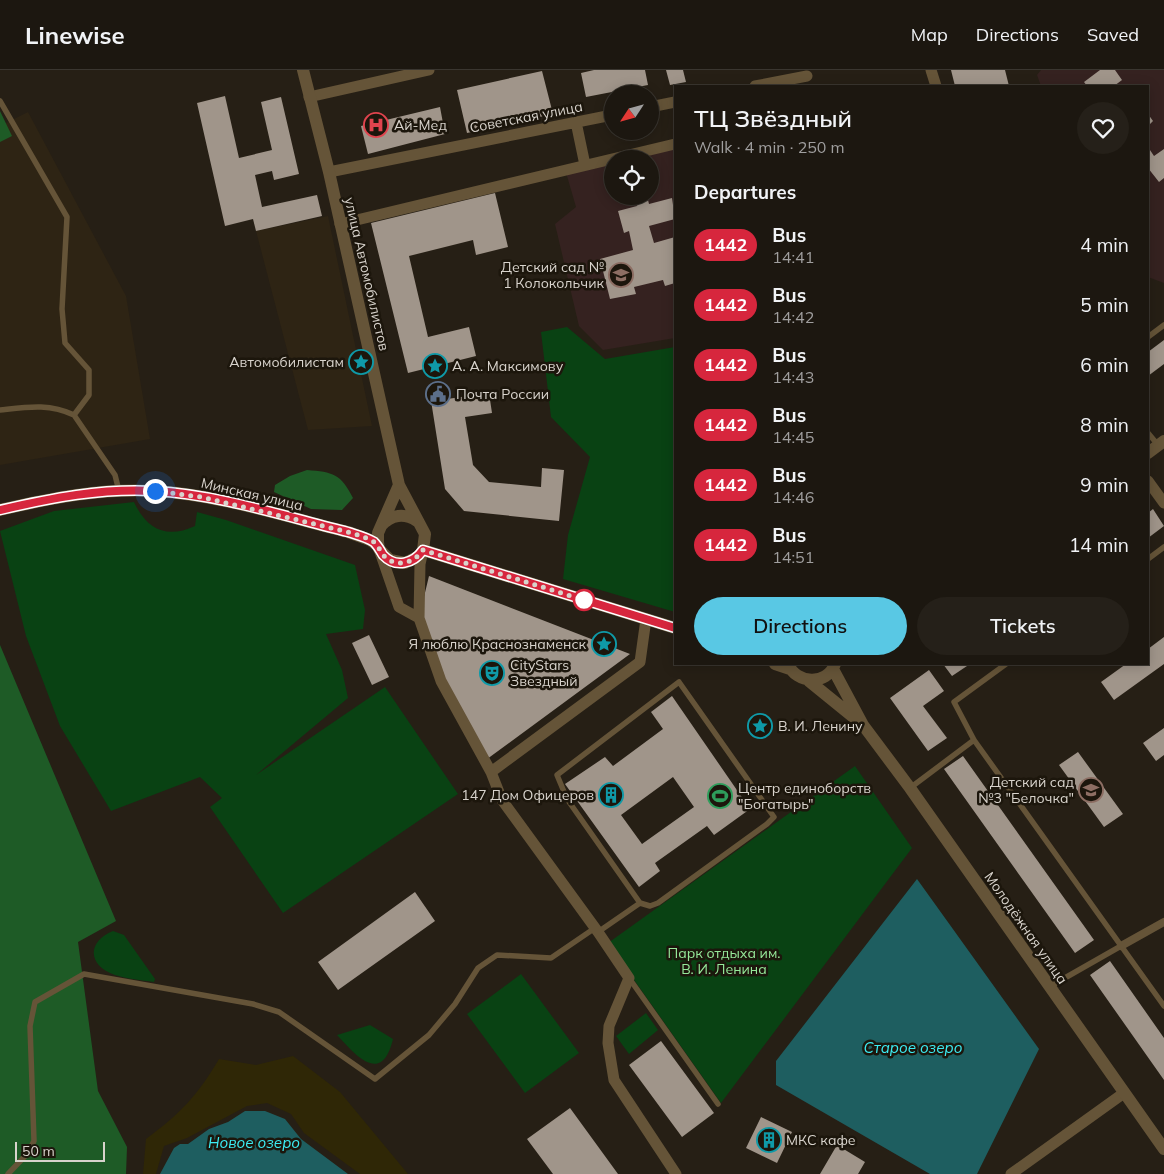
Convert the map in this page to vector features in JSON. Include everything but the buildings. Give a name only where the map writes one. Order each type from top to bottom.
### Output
[{"type":"street","name":"улица Автомобилистов","points":[[303,70],[329,172],[399,485],[417,521]]},
{"type":"street","points":[[309,97],[429,70]]},
{"type":"street","points":[[932,70],[935,85]]},
{"type":"street","points":[[761,85],[807,77]]},
{"type":"street","points":[[659,105],[674,102]]},
{"type":"street","name":"Советская улица","points":[[329,172],[604,117]]},
{"type":"street","points":[[576,122],[585,165]]},
{"type":"street","points":[[340,224],[674,144]]},
{"type":"street","points":[[1149,483],[1164,503]]},
{"type":"street","points":[[399,485],[379,531],[379,548],[399,607],[419,618]]},
{"type":"street","name":"Минская улица","points":[[0,510],[63,496],[119,491],[155,491],[201,497],[348,532]]},
{"type":"street","points":[[379,531],[388,519],[400,515],[417,521],[425,534],[420,564],[419,618],[441,681],[491,772],[502,800],[629,978],[609,1026],[608,1043],[614,1080],[676,1174]]},
{"type":"street","points":[[348,532],[379,531]]},
{"type":"street","points":[[348,532],[370,540],[390,560],[405,563],[412,560],[423,550]]},
{"type":"street","points":[[423,550],[674,628]]},
{"type":"street","points":[[491,772],[640,662],[646,619]]},
{"type":"street","points":[[809,681],[826,676],[837,666]]},
{"type":"street","name":"Молодёжная улица","points":[[837,666],[863,725],[910,788],[1164,1149]]},
{"type":"street","name":"Молодёжная улица","points":[[789,667],[798,677],[809,681],[863,725]]},
{"type":"street","points":[[1121,946],[1164,922]]},
{"type":"street","points":[[1011,1174],[1124,1093]]},
{"type":"lane","points":[[0,101],[67,217],[62,309],[65,343],[89,370],[89,395],[74,415]]},
{"type":"lane","points":[[1149,336],[1164,325]]},
{"type":"lane","points":[[0,410],[40,406],[58,407],[74,415],[115,475],[119,491]]},
{"type":"lane","points":[[1149,435],[1156,446]]},
{"type":"lane","points":[[1149,558],[1164,547]]},
{"type":"lane","points":[[1005,665],[954,702],[974,740],[1164,1006]]},
{"type":"lane","points":[[8,1174],[27,1154],[34,1141],[30,1026],[35,1002],[84,974],[253,1004],[279,1012],[375,1079],[429,1035],[455,1004],[478,968],[497,955],[550,958],[640,903],[650,906],[658,903],[767,824],[774,816],[679,682],[558,775],[567,799],[640,903]]},
{"type":"lane","points":[[910,788],[974,740]]},
{"type":"lane","points":[[1049,987],[1121,946]]},
{"type":"lane","points":[[629,978],[718,1104]]},
{"type":"shaded area","points":[[1041,70],[1164,70],[1164,283],[1149,277],[1149,85],[1041,85],[1037,75]]},
{"type":"shaded area","points":[[28,112],[126,296],[150,439],[0,465],[0,126]]},
{"type":"shaded area","name":"Детский сад № 1 Колокольчик","points":[[674,146],[674,338],[603,350],[579,326],[555,224],[576,207],[565,169],[604,161],[604,205],[659,205],[659,150],[656,150]]},
{"type":"shaded area","points":[[328,216],[372,426],[308,430],[256,231]]},
{"type":"green space","points":[[0,111],[12,136],[0,142]]},
{"type":"green space","points":[[567,327],[605,359],[674,347],[674,612],[563,579],[568,535],[590,457],[551,417],[541,332]]},
{"type":"green space","points":[[307,470],[330,473],[340,479],[353,498],[342,510],[311,509],[274,492],[275,485],[290,476]]},
{"type":"green space","points":[[134,502],[145,519],[152,525],[167,532],[185,530],[195,526],[197,512],[226,520],[355,565],[365,610],[363,629],[326,634],[342,670],[348,698],[256,775],[385,687],[458,794],[283,913],[210,807],[222,798],[200,777],[111,811],[60,726],[26,636],[0,531],[54,511]]},
{"type":"green space","points":[[0,645],[116,921],[78,942],[98,1091],[127,1147],[126,1174],[0,1174]]},
{"type":"green space","name":"Парк отдыха им. В. И. Ленина","points":[[855,766],[912,848],[721,1103],[608,943]]},
{"type":"green space","points":[[113,931],[124,935],[155,979],[154,982],[115,975],[106,971],[95,960],[95,947],[98,941]]},
{"type":"green space","points":[[521,974],[579,1053],[525,1093],[467,1014]]},
{"type":"green space","points":[[646,1013],[658,1030],[629,1054],[616,1036]]},
{"type":"green space","points":[[370,1025],[393,1039],[388,1053],[382,1061],[376,1064],[361,1058],[337,1035]]},
{"type":"sand","points":[[293,1056],[340,1092],[408,1174],[360,1174],[304,1133],[291,1114],[267,1103],[247,1106],[187,1138],[164,1146],[156,1174],[143,1174],[146,1139],[179,1112],[195,1094],[219,1059],[256,1065]]},
{"type":"water","name":"Старое озеро","points":[[917,879],[1039,1049],[977,1174],[930,1174],[776,1085],[776,1061]]},
{"type":"water","name":"Новое озеро","points":[[245,1111],[265,1111],[285,1119],[301,1139],[348,1174],[160,1174],[174,1148],[180,1144],[188,1144],[209,1129],[228,1122]]},
{"type":"bus line","name":"1442","points":[[0,510],[55,498],[102,492],[138,490],[170,492],[201,497],[348,532],[370,540],[378,546],[384,555],[397,563],[405,563],[412,560],[419,556],[423,550],[674,628]]},
{"type":"place","name":"Ай-Мед","points":[[376,125]]},
{"type":"place","name":"Детский сад № 1 Колокольчик","points":[[621,275]]},
{"type":"place","name":"Автомобилистам","points":[[361,362]]},
{"type":"place","name":"А. А. Максимову","points":[[435,366]]},
{"type":"place","name":"Почта России","points":[[438,394]]},
{"type":"place","name":"Я люблю Краснознаменск","points":[[604,644]]},
{"type":"place","name":"CityStars Звездный","points":[[492,673]]},
{"type":"place","name":"В. И. Ленину","points":[[760,726]]},
{"type":"place","name":"Детский сад №3 \"Белочка\"","points":[[1091,790]]},
{"type":"place","name":"147 Дом Офицеров","points":[[611,795]]},
{"type":"place","name":"Центр единоборств \"Богатырь\"","points":[[720,796]]},
{"type":"place","name":"МКС кафе","points":[[769,1140]]},
{"type":"route","points":[[155,491],[201,497],[348,532],[370,540],[378,546],[384,555],[397,563],[405,563],[412,560],[419,556],[423,550],[584,600]]}]
